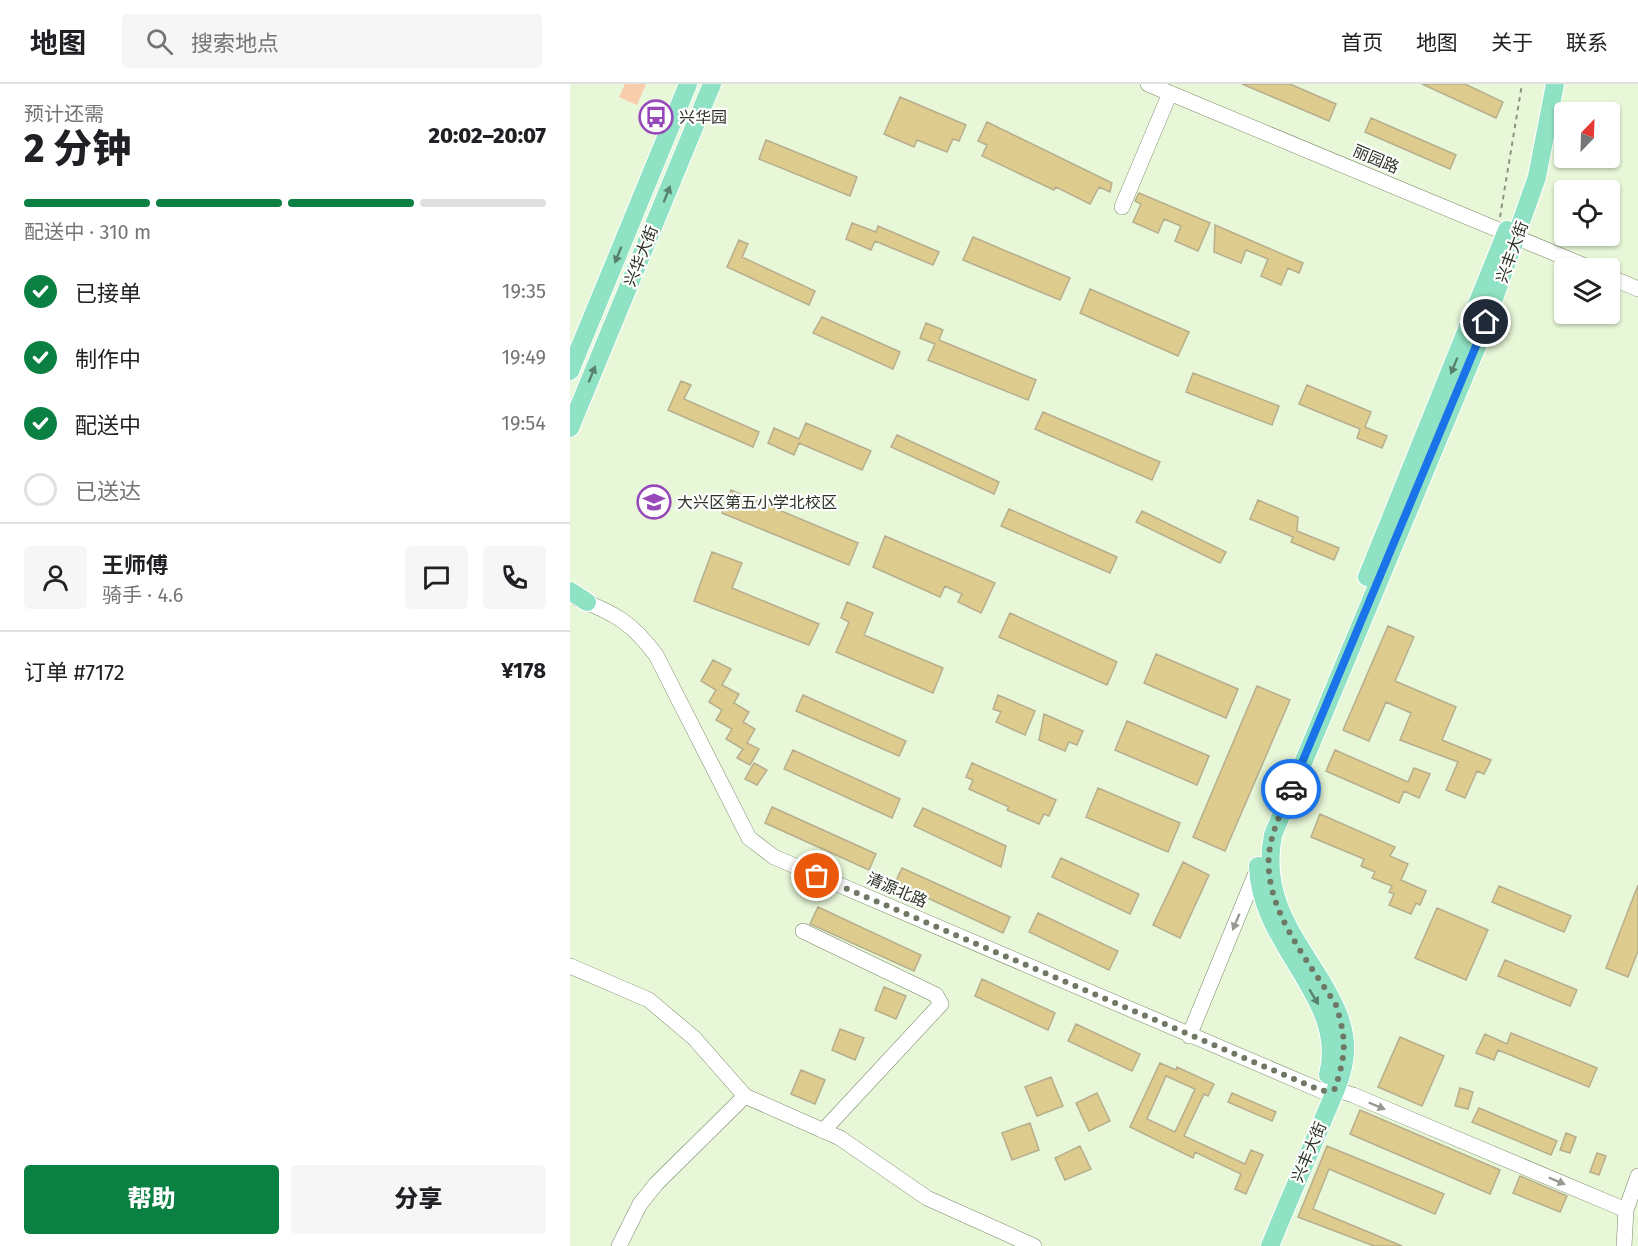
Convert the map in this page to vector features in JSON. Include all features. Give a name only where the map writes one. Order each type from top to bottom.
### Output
[{"type":"main road","name":"兴华大街","points":[[570,371],[688,84]]},
{"type":"main road","name":"兴华大街","points":[[570,428],[712,84]]},
{"type":"main road","name":"兴丰大街","points":[[1258,1246],[1346,1051],[1336,1005],[1288,927],[1274,896],[1269,856],[1273,835],[1478,344],[1511,236],[1529,157],[1542,84]]},
{"type":"main road","name":"兴丰大街","points":[[1270,1246],[1329,1090],[1333,1055],[1331,1037],[1321,1008],[1268,917],[1260,893],[1259,847],[1265,824],[1537,177],[1555,84]]},
{"type":"main road","points":[[570,593],[587,602]]},
{"type":"street","name":"丽园路","points":[[1148,84],[1565,258]]},
{"type":"street","points":[[1122,207],[1170,93]]},
{"type":"street","points":[[1620,281],[1638,289]]},
{"type":"street","name":"清源北路","points":[[587,602],[616,615],[638,630],[656,654],[749,838],[774,857],[1188,1035],[1626,1210]]},
{"type":"street","points":[[1188,1035],[1258,868]]},
{"type":"street","points":[[802,931],[936,995],[940,1004],[824,1131]]},
{"type":"street","points":[[570,966],[649,1000],[694,1038],[745,1096],[840,1138],[927,1198],[1034,1246]]},
{"type":"street","points":[[619,1246],[640,1204],[656,1184],[745,1096]]},
{"type":"street","points":[[1624,1246],[1626,1210],[1638,1176]]},
{"type":"path","points":[[1511,236],[1500,218],[1522,84]]},
{"type":"shaded area","points":[[625,84],[646,84],[637,105],[619,97]]},
{"type":"building","points":[[1242,84],[1290,84],[1336,104],[1329,121]]},
{"type":"building","points":[[1422,84],[1465,84],[1503,102],[1496,118]]},
{"type":"building","points":[[900,97],[966,125],[959,141],[953,139],[947,152],[917,140],[914,147],[884,134]]},
{"type":"building","points":[[1371,118],[1456,155],[1450,169],[1365,132]]},
{"type":"building","points":[[987,122],[1112,183],[1110,192],[1099,187],[1090,204],[1056,187],[1054,190],[982,156],[987,145],[978,141]]},
{"type":"building","points":[[766,140],[857,177],[850,196],[759,159]]},
{"type":"building","points":[[1139,193],[1210,223],[1198,251],[1175,241],[1181,226],[1164,219],[1158,233],[1133,222],[1141,204],[1135,201]]},
{"type":"building","points":[[852,223],[876,232],[878,226],[939,252],[933,265],[875,241],[871,250],[846,239]]},
{"type":"building","points":[[1215,225],[1303,263],[1299,273],[1288,268],[1281,285],[1261,276],[1268,259],[1246,250],[1241,263],[1214,252]]},
{"type":"building","points":[[973,237],[1070,278],[1060,300],[963,260]]},
{"type":"building","points":[[739,240],[748,244],[742,257],[815,291],[809,305],[727,267]]},
{"type":"building","points":[[1090,289],[1189,332],[1178,356],[1080,313]]},
{"type":"building","points":[[822,317],[900,352],[893,369],[813,333]]},
{"type":"building","points":[[926,323],[943,330],[939,340],[1036,380],[1028,400],[928,360],[935,344],[920,338]]},
{"type":"building","points":[[1193,373],[1279,406],[1272,425],[1186,392]]},
{"type":"building","points":[[681,381],[691,385],[684,399],[759,432],[753,447],[668,410]]},
{"type":"building","points":[[1307,385],[1371,412],[1365,427],[1387,436],[1382,448],[1357,438],[1360,429],[1299,404]]},
{"type":"building","points":[[1043,412],[1160,462],[1152,480],[1035,429]]},
{"type":"building","points":[[806,423],[871,451],[862,470],[799,443],[794,455],[768,443],[774,428],[799,439]]},
{"type":"building","points":[[897,435],[999,482],[994,494],[891,447]]},
{"type":"building","points":[[731,490],[858,543],[849,565],[722,513]]},
{"type":"building","points":[[1258,500],[1298,517],[1297,531],[1339,548],[1334,560],[1291,542],[1293,537],[1250,519]]},
{"type":"building","points":[[1009,509],[1117,557],[1110,573],[1001,526]]},
{"type":"building","points":[[1142,511],[1226,552],[1220,563],[1136,522]]},
{"type":"building","points":[[885,536],[995,583],[981,613],[958,602],[962,594],[945,586],[940,597],[873,567]]},
{"type":"building","points":[[712,552],[742,563],[732,588],[819,624],[809,645],[694,601]]},
{"type":"building","points":[[847,602],[873,613],[864,635],[943,668],[933,693],[836,652],[849,622],[841,618]]},
{"type":"building","points":[[1010,613],[1117,662],[1107,685],[999,637]]},
{"type":"building","points":[[1388,626],[1414,637],[1395,681],[1456,707],[1442,740],[1491,760],[1484,774],[1477,771],[1465,798],[1446,790],[1458,762],[1400,740],[1411,713],[1386,702],[1369,741],[1343,730]]},
{"type":"building","points":[[1156,654],[1238,689],[1226,718],[1144,683]]},
{"type":"building","points":[[713,660],[731,669],[722,685],[739,694],[734,703],[749,712],[743,722],[755,729],[747,743],[759,749],[750,765],[737,758],[743,749],[726,739],[732,729],[716,720],[722,710],[709,702],[716,690],[701,681]]},
{"type":"building","points":[[1257,686],[1290,700],[1225,851],[1193,837]]},
{"type":"building","points":[[803,695],[906,741],[899,756],[796,711]]},
{"type":"building","points":[[998,695],[1035,711],[1025,735],[996,722],[1001,712],[993,709]]},
{"type":"building","points":[[1044,714],[1083,731],[1077,745],[1069,742],[1065,751],[1039,740]]},
{"type":"building","points":[[1127,721],[1209,756],[1197,785],[1115,750]]},
{"type":"building","points":[[793,750],[900,799],[892,818],[784,769]]},
{"type":"building","points":[[1335,750],[1408,782],[1414,768],[1430,774],[1419,798],[1404,791],[1399,803],[1326,771]]},
{"type":"building","points":[[754,763],[767,770],[757,785],[745,779]]},
{"type":"building","points":[[972,763],[1056,800],[1049,816],[1044,814],[1039,824],[969,789],[973,780],[966,777]]},
{"type":"building","points":[[1098,788],[1180,823],[1168,852],[1086,817]]},
{"type":"building","points":[[772,807],[876,854],[869,870],[765,823]]},
{"type":"building","points":[[923,808],[1006,846],[1001,867],[914,826]]},
{"type":"building","points":[[1320,814],[1395,847],[1390,856],[1408,864],[1401,880],[1426,891],[1420,905],[1416,903],[1411,914],[1389,905],[1394,894],[1389,892],[1392,886],[1372,878],[1375,872],[1361,866],[1364,859],[1311,837]]},
{"type":"building","points":[[1061,858],[1139,894],[1130,914],[1052,877]]},
{"type":"building","points":[[1183,862],[1209,875],[1180,938],[1153,925]]},
{"type":"building","points":[[902,868],[1010,917],[1003,933],[895,883]]},
{"type":"building","points":[[1638,885],[1638,951],[1628,977],[1606,968]]},
{"type":"building","points":[[1499,886],[1571,916],[1564,932],[1492,902]]},
{"type":"building","points":[[818,907],[921,955],[914,971],[810,924]]},
{"type":"building","points":[[1437,908],[1488,930],[1466,980],[1415,958]]},
{"type":"building","points":[[1038,913],[1118,951],[1109,970],[1029,932]]},
{"type":"building","points":[[1505,960],[1577,990],[1570,1006],[1498,976]]},
{"type":"building","points":[[982,979],[1055,1013],[1048,1030],[975,996]]},
{"type":"building","points":[[884,987],[906,996],[896,1019],[875,1010]]},
{"type":"building","points":[[1076,1024],[1140,1054],[1132,1071],[1068,1041]]},
{"type":"building","points":[[840,1029],[864,1038],[855,1060],[832,1050]]},
{"type":"building","points":[[1511,1033],[1597,1068],[1589,1087],[1498,1050],[1494,1060],[1476,1053],[1485,1034],[1507,1044]]},
{"type":"building","points":[[1400,1037],[1444,1056],[1422,1106],[1378,1087]]},
{"type":"building","points":[[1160,1063],[1176,1070],[1177,1067],[1214,1084],[1208,1096],[1204,1094],[1184,1136],[1245,1164],[1251,1150],[1263,1155],[1246,1194],[1235,1189],[1241,1174],[1195,1152],[1193,1158],[1130,1127]],"holes":[[[1166,1076],[1195,1089],[1175,1132],[1147,1119]]]},
{"type":"building","points":[[801,1070],[825,1080],[815,1104],[791,1094]]},
{"type":"building","points":[[1051,1077],[1063,1106],[1037,1116],[1025,1087]]},
{"type":"building","points":[[1460,1088],[1473,1092],[1468,1109],[1455,1106]]},
{"type":"building","points":[[1097,1093],[1110,1121],[1089,1131],[1076,1103]]},
{"type":"building","points":[[1232,1093],[1276,1112],[1272,1121],[1228,1102]]},
{"type":"building","points":[[1479,1108],[1557,1141],[1551,1155],[1472,1122]]},
{"type":"building","points":[[1360,1110],[1500,1170],[1490,1194],[1350,1134]]},
{"type":"building","points":[[1030,1123],[1039,1150],[1012,1160],[1002,1133]]},
{"type":"building","points":[[1566,1133],[1576,1137],[1570,1153],[1560,1150]]},
{"type":"building","points":[[1080,1146],[1091,1169],[1065,1180],[1055,1158]]},
{"type":"building","points":[[1327,1146],[1444,1194],[1435,1214],[1329,1169],[1313,1209],[1402,1246],[1374,1246],[1298,1217]]},
{"type":"building","points":[[1597,1153],[1606,1156],[1599,1175],[1590,1172]]},
{"type":"building","points":[[1520,1176],[1567,1196],[1560,1212],[1513,1193]]},
{"type":"way so far","points":[[817,876],[1322,1091],[1335,1089],[1346,1051],[1340,1018],[1336,1005],[1288,927],[1274,896],[1270,877],[1269,856],[1273,835],[1291,789]]},
{"type":"place","name":"兴华园","points":[[656,117]]},
{"type":"place","name":"大兴区第五小学北校区","points":[[654,502]]},
{"type":"route","points":[[1291,789],[1486,322]]}]
